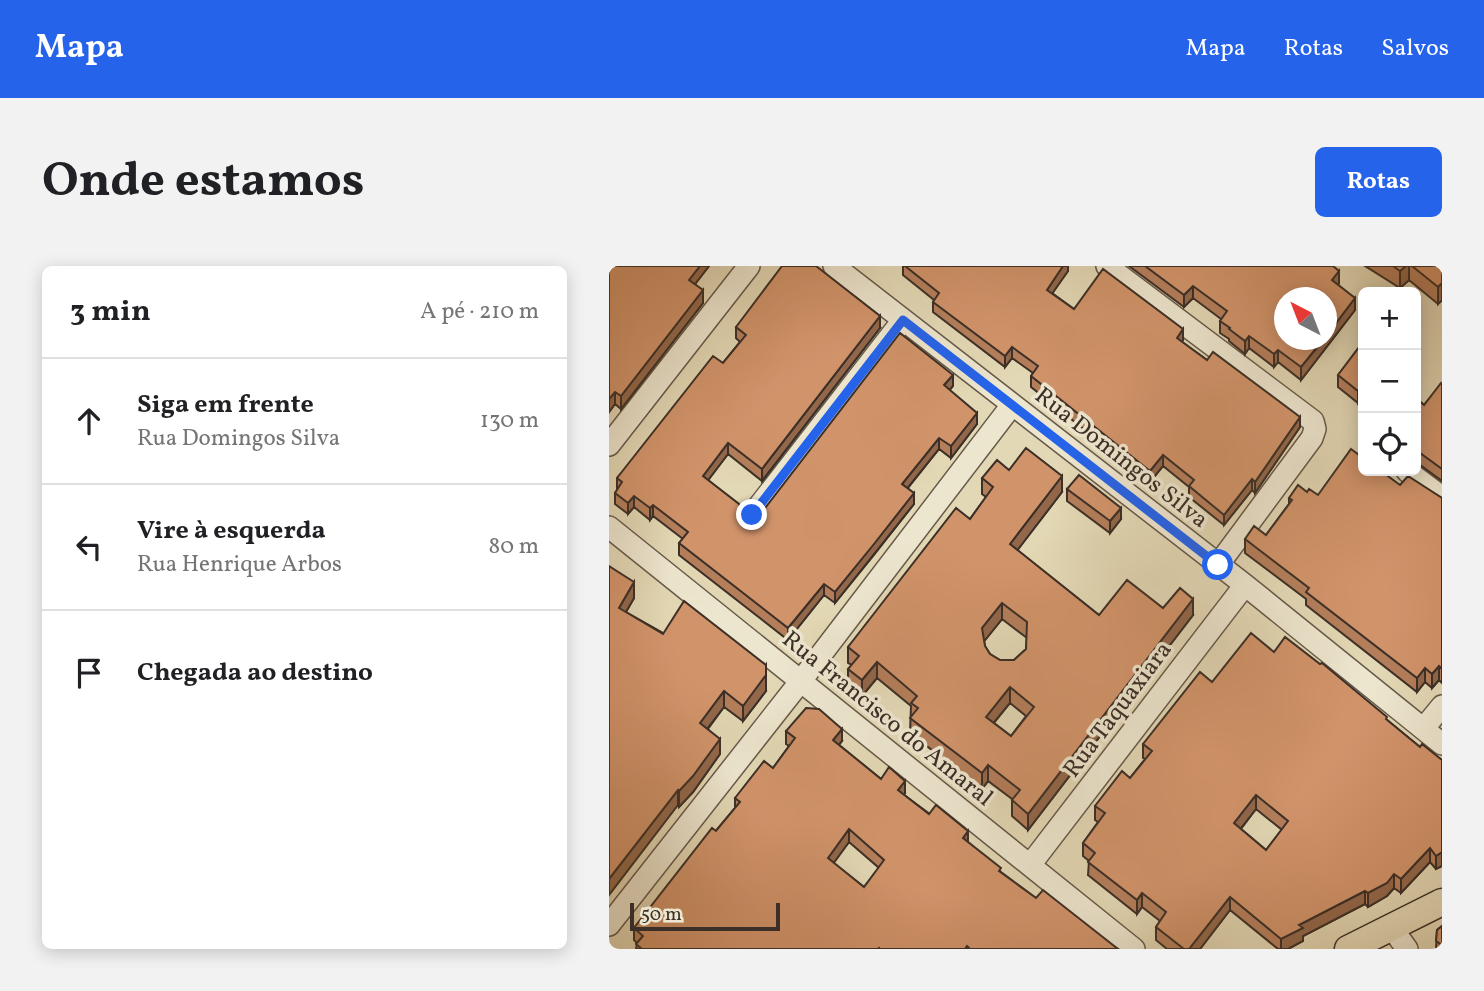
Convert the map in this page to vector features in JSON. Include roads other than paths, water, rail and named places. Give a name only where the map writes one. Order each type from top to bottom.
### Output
[{"type":"main road","points":[[1348,949],[1442,902]]},
{"type":"street","points":[[609,445],[749,266]]},
{"type":"street","name":"Rua Domingos Silva","points":[[834,266],[1245,586],[1442,744]]},
{"type":"street","points":[[1107,266],[1313,421],[1315,429],[1312,438],[1218,565]]},
{"type":"street","points":[[752,515],[903,320]]},
{"type":"street","points":[[609,925],[800,682],[1012,405]]},
{"type":"street","points":[[1414,476],[1442,497]]},
{"type":"street","name":"Rua Francisco do Amaral","points":[[609,527],[1134,949]]},
{"type":"street","name":"Rua Taquaxiara","points":[[1030,865],[1245,586]]},
{"type":"street","points":[[1424,729],[1442,706]]},
{"type":"street","points":[[1392,928],[1407,949]]}]
